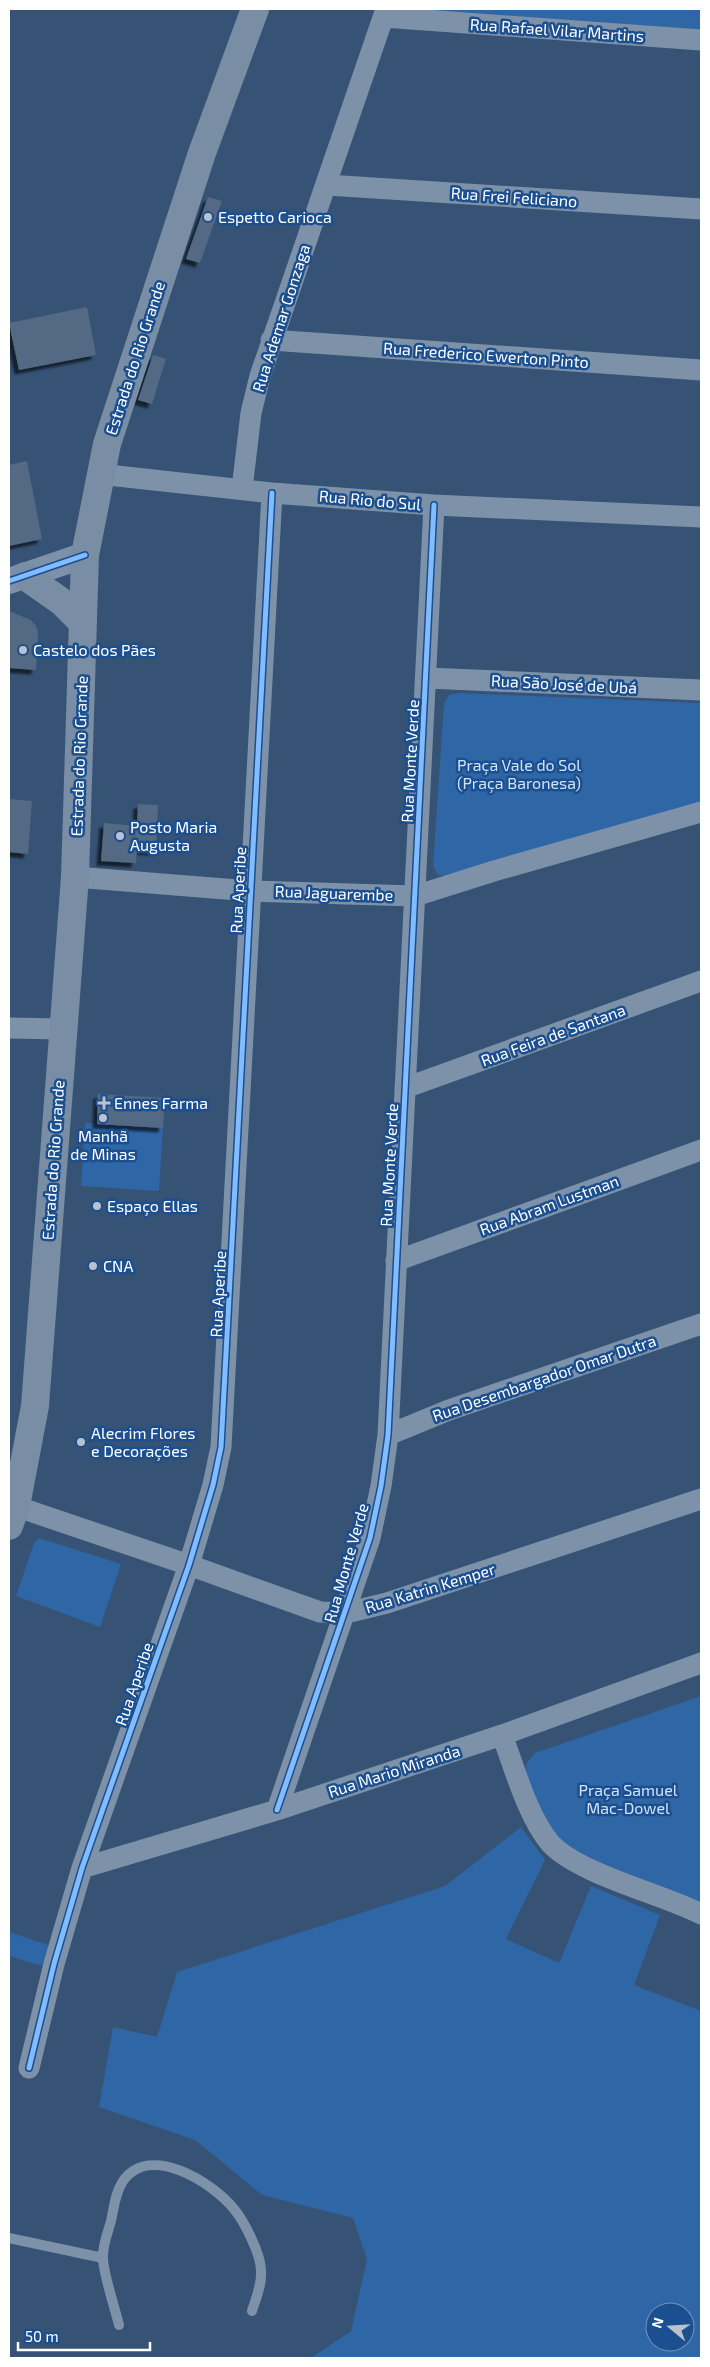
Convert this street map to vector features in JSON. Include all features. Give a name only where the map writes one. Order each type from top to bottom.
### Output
[{"type":"main road","name":"Estrada do Rio Grande","points":[[11,1512],[35,1406],[75,877],[85,555],[107,444],[202,153],[255,9]]},
{"type":"main road","points":[[17,578],[62,602],[83,623]]},
{"type":"street","name":"Rua Rafael Vilar Martins","points":[[385,13],[701,40]]},
{"type":"street","name":"Rua Ademar Gonzaga","points":[[242,488],[251,413],[271,340],[327,184],[385,13]]},
{"type":"street","name":"Rua Frei Feliciano","points":[[327,184],[701,209]]},
{"type":"street","name":"Rua Frederico Ewerton Pinto","points":[[271,340],[701,370]]},
{"type":"street","name":"Rua Rio do Sul","points":[[100,474],[272,492],[434,506],[701,516]]},
{"type":"street","name":"Rua Aperibe","points":[[29,2068],[54,1964],[82,1868],[189,1565],[214,1485],[222,1437],[272,492]]},
{"type":"street","name":"Rua Monte Verde","points":[[277,1810],[370,1538],[381,1486],[388,1435],[427,678],[434,506]]},
{"type":"street","points":[[17,578],[85,555]]},
{"type":"street","name":"Rua São José de Ubá","points":[[427,678],[701,690]]},
{"type":"street","name":"Rua Jaguarembe","points":[[75,877],[250,891],[415,896],[503,868],[701,812]]},
{"type":"street","name":"Rua Feira de Santana","points":[[405,1088],[701,981]]},
{"type":"street","points":[[9,1028],[63,1028]]},
{"type":"street","name":"Rua Abram Lustman","points":[[396,1261],[701,1150]]},
{"type":"street","name":"Rua Desembargador Omar Dutra","points":[[388,1435],[449,1410],[701,1324]]},
{"type":"street","name":"Rua Katrin Kemper","points":[[11,1512],[189,1565],[320,1612],[346,1612],[387,1603],[701,1499]]},
{"type":"street","name":"Rua Mario Miranda","points":[[82,1868],[277,1810],[502,1735],[701,1663]]},
{"type":"street","points":[[502,1735],[534,1819],[551,1843],[566,1855],[590,1869],[701,1914]]},
{"type":"lane","points":[[119,2325],[102,2258],[116,2197],[123,2182],[135,2170],[145,2166],[167,2165],[191,2176],[234,2208],[255,2248],[262,2270],[260,2288],[252,2311]]},
{"type":"lane","points":[[9,2238],[102,2258]]},
{"type":"green space","points":[[407,9],[700,9],[701,32]]},
{"type":"green space","name":"Praça Vale do Sol (Praça Baronesa)","points":[[459,693],[701,703],[701,806],[448,876],[438,875],[433,866],[444,704],[449,695]]},
{"type":"green space","points":[[85,1123],[163,1128],[159,1191],[81,1186]]},
{"type":"green space","points":[[39,1538],[121,1564],[100,1627],[16,1596],[34,1543]]},
{"type":"green space","name":"Praça Samuel Mac-Dowel","points":[[701,1696],[701,1904],[577,1858],[557,1841],[525,1778],[526,1764],[535,1753]]},
{"type":"green space","points":[[521,1827],[545,1860],[506,1939],[559,1963],[591,1886],[660,1915],[634,1985],[701,2011],[701,2358],[311,2358],[351,2331],[367,2259],[353,2218],[262,2195],[195,2140],[99,2107],[113,2027],[157,2037],[177,1972],[445,1886]]},
{"type":"green space","points":[[9,1932],[49,1945],[42,1966],[9,1956]]},
{"type":"building","name":"Espetto Carioca","points":[[208,197],[222,201],[200,263],[186,259]]},
{"type":"building","points":[[87,307],[96,355],[19,370],[9,323]]},
{"type":"building","points":[[153,355],[166,359],[152,404],[138,400]]},
{"type":"building","points":[[27,461],[42,539],[9,546],[9,465]]},
{"type":"building","name":"Castelo dos Pães","points":[[9,611],[31,620],[36,626],[38,632],[36,670],[9,668]]},
{"type":"building","points":[[9,799],[32,801],[28,854],[9,852]]},
{"type":"building","points":[[138,804],[158,805],[156,851],[137,850],[136,863],[101,861],[104,823],[137,826]]},
{"type":"building","points":[[98,1094],[165,1098],[163,1128],[97,1124]]},
{"type":"cycle path","points":[[29,2068],[54,1964],[82,1868],[189,1565],[213,1485],[221,1447],[272,493]]},
{"type":"cycle path","points":[[277,1810],[370,1538],[381,1486],[388,1435],[434,505]]},
{"type":"cycle path","points":[[9,581],[85,555]]},
{"type":"place","name":"Espetto Carioca","points":[[208,217]]},
{"type":"place","name":"Castelo dos Pães","points":[[23,650]]},
{"type":"place","name":"Posto Maria Augusta","points":[[120,836]]},
{"type":"place","name":"Ennes Farma","points":[[104,1103]]},
{"type":"place","name":"Manhã de Minas","points":[[103,1118]]},
{"type":"place","name":"Espaço Ellas","points":[[97,1206]]},
{"type":"place","name":"CNA","points":[[93,1266]]},
{"type":"place","name":"Alecrim Flores e Decorações","points":[[81,1442]]}]
